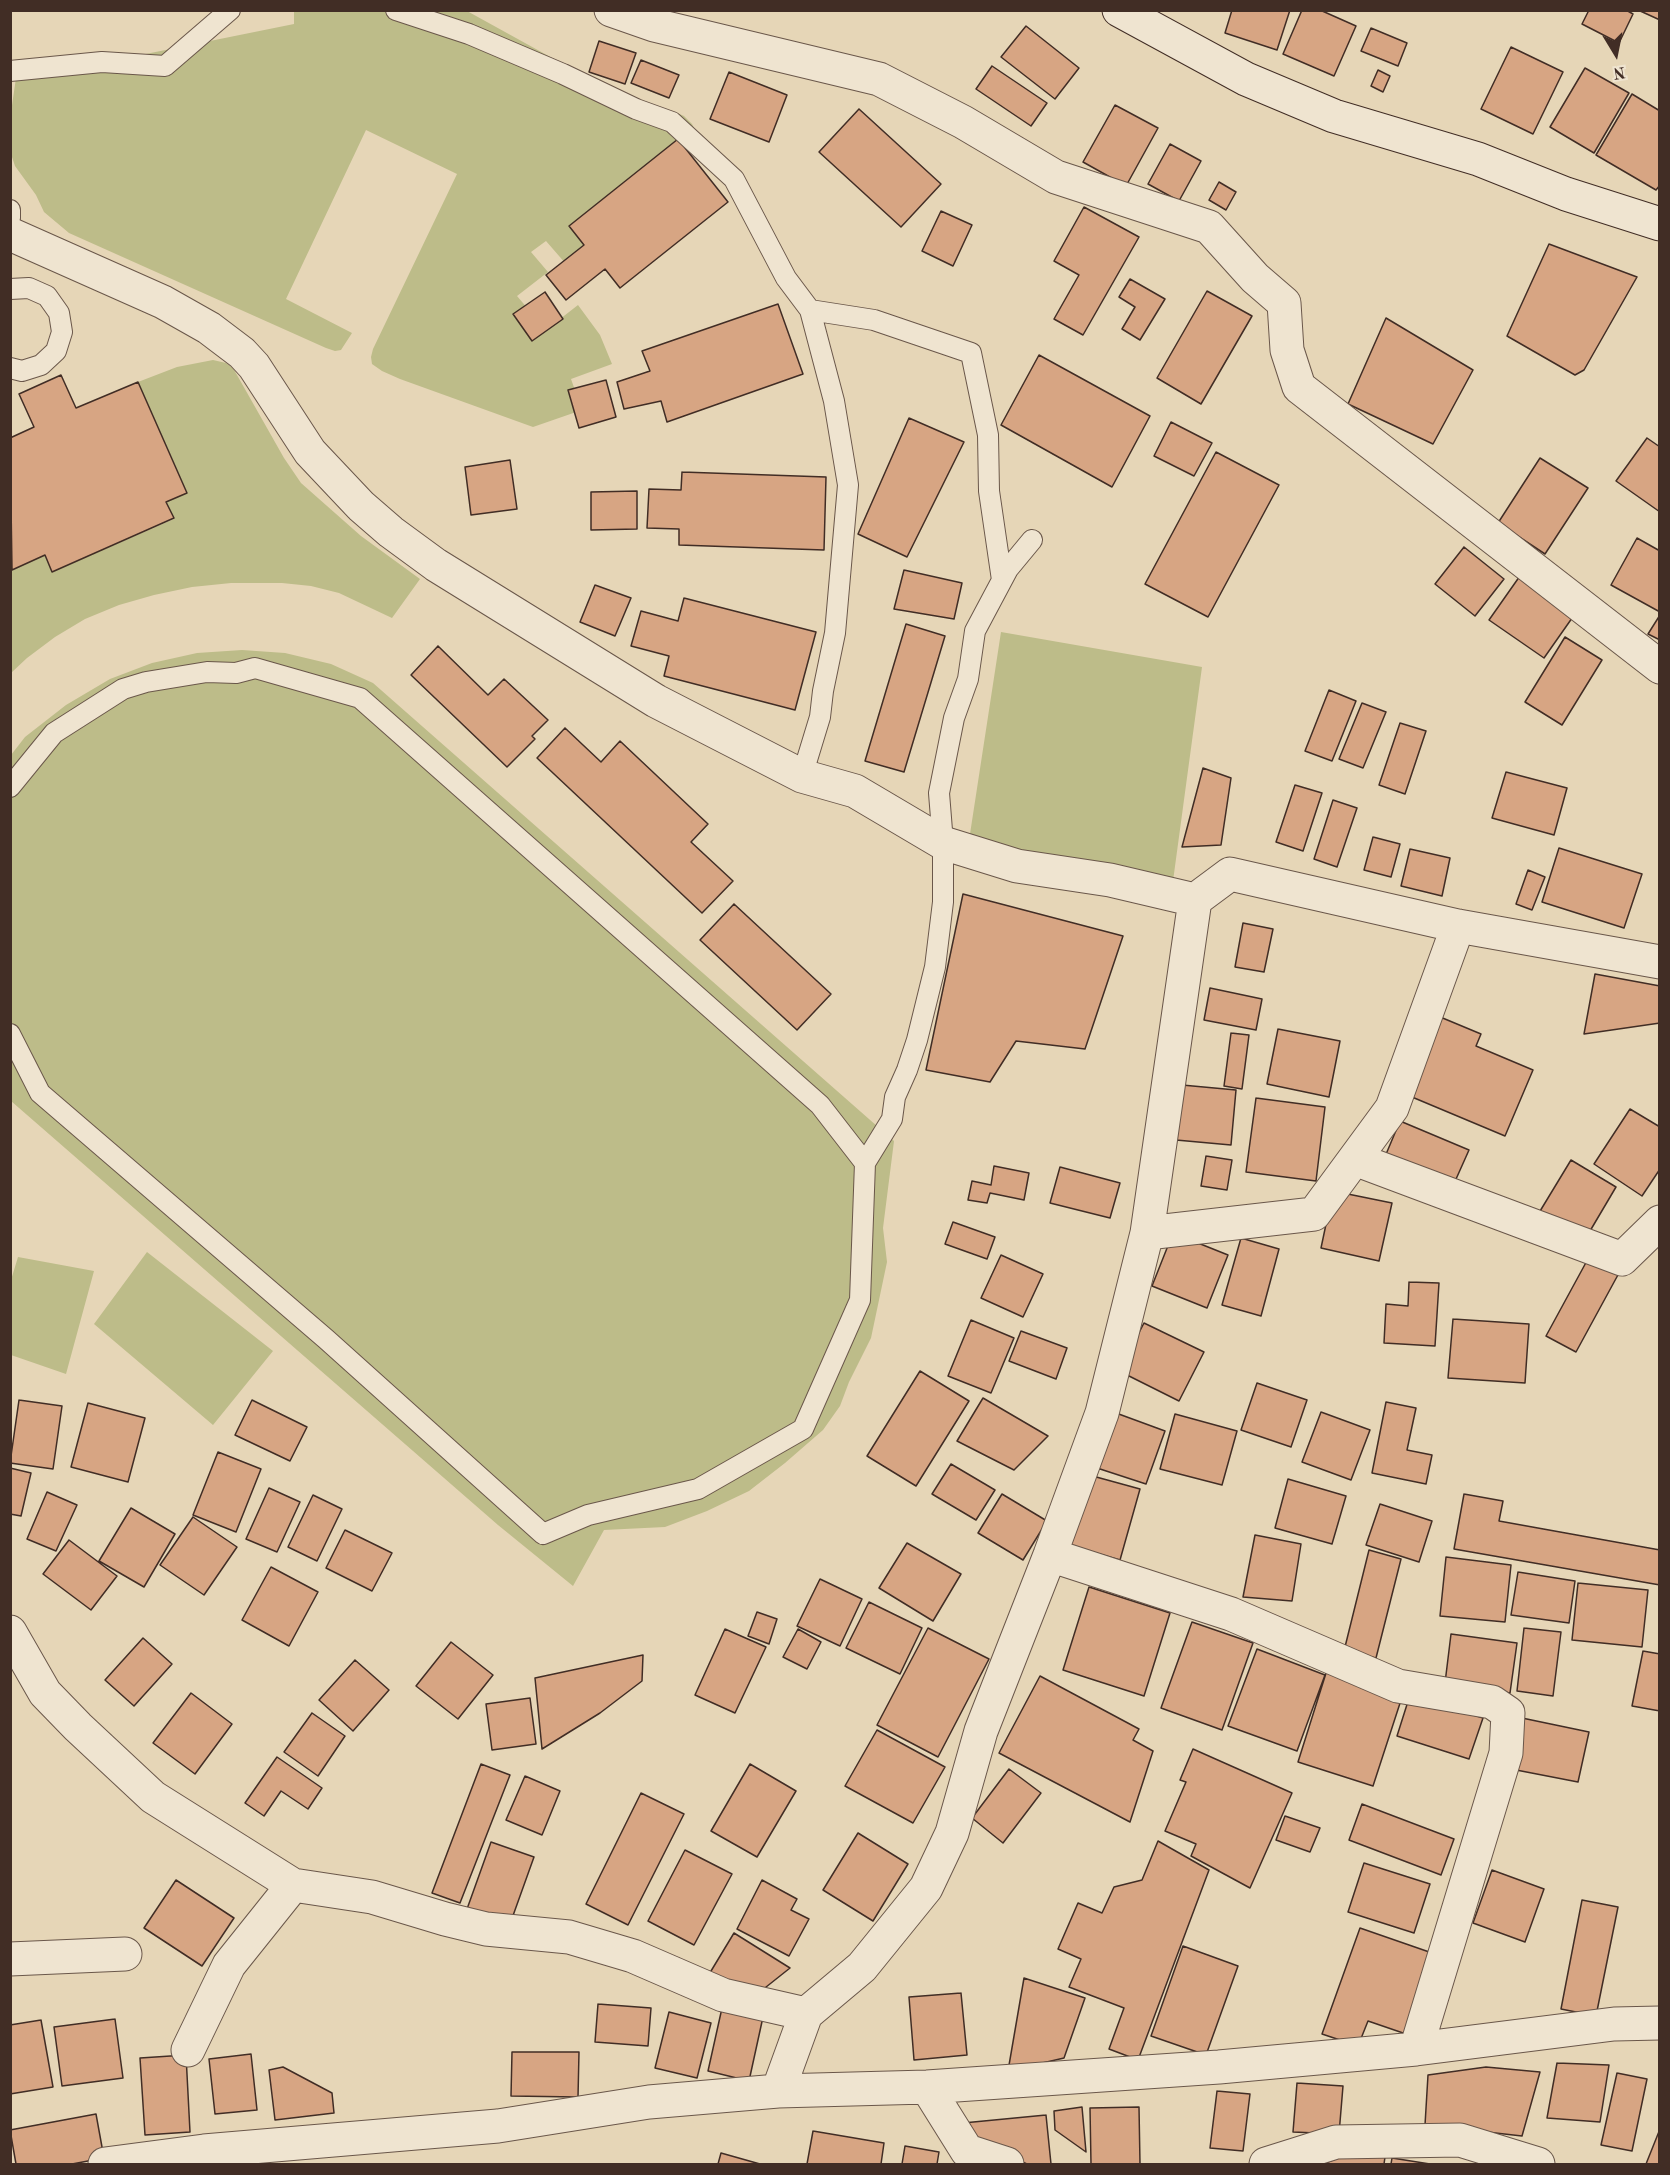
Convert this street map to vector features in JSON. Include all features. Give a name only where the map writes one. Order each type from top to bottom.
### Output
[{"type":"street","points":[[611,10],[654,25],[879,79],[963,122],[1056,177],[1209,227],[1255,278],[1284,303],[1287,350],[1299,387],[1659,667]]},
{"type":"street","points":[[1119,10],[1246,79],[1334,116],[1478,159],[1566,194],[1659,224]]},
{"type":"street","points":[[10,234],[163,302],[209,328],[242,353],[254,366],[275,396],[301,441],[361,506],[414,549],[656,701],[802,776],[855,791],[943,843],[1017,866],[1110,880],[1195,900]]},
{"type":"street","points":[[778,2091],[806,2014],[862,1967],[926,1888],[952,1833],[981,1731],[1050,1555],[1102,1413],[1147,1233],[1195,900],[1230,874],[1458,926],[1659,962]]},
{"type":"street","points":[[1147,1233],[1314,1214],[1392,1108],[1458,926]]},
{"type":"street","points":[[1355,1159],[1622,1259],[1659,1222]]},
{"type":"street","points":[[1050,1555],[1231,1614],[1398,1686],[1492,1702],[1508,1713],[1506,1753],[1416,2049]]},
{"type":"street","points":[[10,1632],[45,1692],[78,1727],[153,1797],[293,1885],[372,1897],[486,1929],[568,1937],[633,1956],[723,1995],[806,2014]]},
{"type":"street","points":[[188,2050],[229,1965],[293,1885]]},
{"type":"street","points":[[10,1959],[125,1954]]},
{"type":"street","points":[[105,2164],[204,2158],[498,2126],[649,2102],[778,2091],[927,2087],[1219,2067],[1416,2049],[1614,2024],[1659,2023]]},
{"type":"street","points":[[927,2087],[967,2151],[1007,2164]]},
{"type":"street","points":[[1266,2164],[1336,2142],[1460,2140],[1538,2164]]},
{"type":"lane","points":[[10,71],[102,62],[165,66],[230,10]]},
{"type":"lane","points":[[396,10],[470,34],[563,74],[636,109],[672,122],[734,178],[786,278],[810,310],[834,402],[848,485],[835,633],[820,717],[802,776]]},
{"type":"lane","points":[[10,210],[10,218]]},
{"type":"lane","points":[[10,289],[29,288],[47,296],[59,313],[62,332],[56,351],[41,365],[22,371],[10,368]]},
{"type":"lane","points":[[810,310],[874,320],[971,353],[988,435],[989,491],[1002,580]]},
{"type":"lane","points":[[10,1034],[40,1093],[326,1339],[543,1533],[588,1515],[698,1489],[802,1429],[860,1300],[865,1163],[892,1119],[895,1097],[908,1070],[935,967],[943,902],[943,843],[939,793],[954,718],[968,679],[975,631],[1002,580],[1032,540]]},
{"type":"lane","points":[[10,787],[54,733],[123,689],[146,682],[207,672],[236,673],[255,668],[360,698],[820,1105],[865,1163]]},
{"type":"shaded area","points":[[294,10],[467,11],[612,91],[664,112],[675,112],[684,116],[692,124],[694,128],[574,226],[588,246],[566,264],[546,241],[531,252],[548,272],[517,296],[546,330],[578,305],[600,335],[612,364],[571,379],[582,410],[533,427],[400,379],[372,364],[373,349],[457,174],[366,130],[286,299],[352,333],[341,350],[326,348],[69,233],[44,212],[36,195],[15,166],[11,154],[11,112],[16,78],[294,24]]},
{"type":"shaded area","points":[[213,360],[226,363],[233,368],[284,458],[301,483],[361,536],[420,579],[392,618],[339,593],[311,586],[282,583],[231,583],[192,587],[154,595],[119,605],[85,619],[55,637],[11,673],[10,567],[12,570],[45,555],[52,572],[174,519],[166,502],[187,492],[138,382],[177,367]]},
{"type":"shaded area","points":[[1001,632],[1202,667],[1173,881],[968,847]]},
{"type":"shaded area","points":[[242,650],[285,653],[331,664],[373,683],[894,1141],[883,1228],[887,1262],[871,1338],[840,1406],[823,1430],[749,1491],[707,1511],[665,1527],[604,1530],[573,1586],[498,1525],[11,1101],[11,755],[25,737],[66,705],[110,679],[152,663],[197,653]]},
{"type":"shaded area","points":[[147,1252],[273,1351],[213,1425],[94,1324]]},
{"type":"shaded area","points":[[18,1257],[94,1271],[66,1374],[11,1355],[11,1280]]},
{"type":"building","points":[[1232,10],[1290,10],[1277,50],[1225,33]]},
{"type":"building","points":[[1302,10],[1320,10],[1356,26],[1334,76],[1283,54]]},
{"type":"building","points":[[1589,10],[1626,10],[1633,14],[1619,43],[1582,24]]},
{"type":"building","points":[[1638,10],[1660,10],[1660,20]]},
{"type":"building","points":[[1026,26],[1079,68],[1055,99],[1001,57]]},
{"type":"building","points":[[1371,28],[1407,43],[1398,66],[1361,51]]},
{"type":"building","points":[[599,41],[636,53],[625,84],[589,72]]},
{"type":"building","points":[[1511,47],[1563,72],[1533,134],[1481,109]]},
{"type":"building","points":[[641,60],[679,75],[669,98],[631,83]]},
{"type":"building","points":[[992,66],[1047,103],[1031,126],[976,89]]},
{"type":"building","points":[[1585,68],[1629,93],[1594,153],[1550,127]]},
{"type":"building","points":[[1378,70],[1390,76],[1383,92],[1371,86]]},
{"type":"building","points":[[729,72],[787,95],[769,142],[710,119]]},
{"type":"building","points":[[1632,94],[1660,111],[1660,185],[1656,190],[1596,155]]},
{"type":"building","points":[[1115,105],[1158,128],[1126,186],[1083,162]]},
{"type":"building","points":[[859,109],[941,184],[901,227],[819,152]]},
{"type":"building","points":[[678,139],[728,202],[620,288],[605,269],[566,300],[546,275],[584,245],[569,226]]},
{"type":"building","points":[[1170,144],[1201,161],[1179,201],[1148,184]]},
{"type":"building","points":[[1219,182],[1236,192],[1226,210],[1209,200]]},
{"type":"building","points":[[1084,207],[1139,237],[1083,335],[1054,319],[1079,275],[1054,261]]},
{"type":"building","points":[[941,211],[972,225],[953,266],[922,251]]},
{"type":"building","points":[[1549,244],[1637,277],[1584,370],[1575,375],[1507,336]]},
{"type":"building","points":[[1130,279],[1165,299],[1140,340],[1122,329],[1135,307],[1119,297]]},
{"type":"building","points":[[1207,291],[1252,316],[1201,404],[1157,378]]},
{"type":"building","points":[[545,292],[563,319],[532,341],[513,314]]},
{"type":"building","points":[[778,304],[803,374],[667,422],[661,401],[624,409],[617,382],[650,371],[642,351]]},
{"type":"building","points":[[1386,318],[1473,370],[1433,444],[1348,404]]},
{"type":"building","points":[[1039,355],[1150,416],[1112,487],[1001,425]]},
{"type":"building","points":[[61,375],[76,408],[138,382],[187,493],[166,502],[174,518],[52,572],[45,555],[12,570],[10,438],[34,427],[19,394]]},
{"type":"building","points":[[606,380],[616,417],[579,428],[568,390]]},
{"type":"building","points":[[909,418],[964,442],[907,557],[858,534]]},
{"type":"building","points":[[1171,422],[1212,443],[1194,476],[1154,456]]},
{"type":"building","points":[[1647,438],[1660,447],[1660,512],[1616,481]]},
{"type":"building","points":[[1216,452],[1279,485],[1208,617],[1145,584]]},
{"type":"building","points":[[1540,458],[1588,488],[1545,554],[1498,523]]},
{"type":"building","points":[[510,460],[517,509],[471,515],[465,467]]},
{"type":"building","points":[[682,472],[826,477],[824,550],[679,545],[679,529],[647,528],[649,489],[681,490]]},
{"type":"building","points":[[637,491],[637,529],[591,530],[591,492]]},
{"type":"building","points":[[1637,538],[1660,551],[1660,612],[1611,585]]},
{"type":"building","points":[[1464,547],[1504,579],[1475,616],[1435,584]]},
{"type":"building","points":[[904,570],[962,583],[954,619],[894,609]]},
{"type":"building","points":[[1522,573],[1577,611],[1544,658],[1489,620]]},
{"type":"building","points":[[595,585],[631,598],[615,636],[580,622]]},
{"type":"building","points":[[684,598],[816,632],[795,710],[664,676],[669,656],[631,646],[641,611],[678,621]]},
{"type":"building","points":[[1660,615],[1660,640],[1648,634]]},
{"type":"building","points":[[906,624],[945,636],[904,772],[865,761]]},
{"type":"building","points":[[1565,637],[1602,660],[1562,725],[1525,702]]},
{"type":"building","points":[[438,646],[488,695],[504,679],[548,720],[532,736],[535,739],[507,767],[411,675]]},
{"type":"building","points":[[1329,690],[1356,701],[1332,761],[1305,751]]},
{"type":"building","points":[[1362,703],[1386,712],[1363,768],[1339,759]]},
{"type":"building","points":[[1400,723],[1426,731],[1405,794],[1379,785]]},
{"type":"building","points":[[565,728],[601,762],[620,741],[708,824],[691,842],[733,881],[702,913],[537,758]]},
{"type":"building","points":[[1203,768],[1231,778],[1221,845],[1182,847]]},
{"type":"building","points":[[1506,772],[1567,788],[1554,835],[1492,818]]},
{"type":"building","points":[[1295,785],[1322,793],[1303,851],[1276,842]]},
{"type":"building","points":[[1333,800],[1357,808],[1337,867],[1314,859]]},
{"type":"building","points":[[1373,837],[1400,844],[1391,877],[1364,870]]},
{"type":"building","points":[[1559,848],[1642,874],[1624,928],[1542,902]]},
{"type":"building","points":[[1410,849],[1450,858],[1442,896],[1401,886]]},
{"type":"building","points":[[1528,870],[1545,877],[1532,910],[1516,904]]},
{"type":"building","points":[[963,894],[1123,936],[1085,1049],[1016,1041],[990,1082],[926,1070]]},
{"type":"building","points":[[734,904],[831,994],[797,1030],[700,940]]},
{"type":"building","points":[[1243,923],[1273,929],[1264,972],[1235,967]]},
{"type":"building","points":[[1595,974],[1660,986],[1660,1023],[1584,1034]]},
{"type":"building","points":[[1210,988],[1262,999],[1256,1030],[1204,1020]]},
{"type":"building","points":[[1433,1014],[1481,1034],[1476,1046],[1533,1070],[1505,1136],[1400,1092]]},
{"type":"building","points":[[1278,1029],[1340,1041],[1329,1097],[1267,1084]]},
{"type":"building","points":[[1231,1033],[1249,1035],[1242,1089],[1224,1086]]},
{"type":"building","points":[[1182,1085],[1236,1090],[1231,1145],[1176,1140]]},
{"type":"building","points":[[1256,1098],[1325,1107],[1316,1181],[1246,1172]]},
{"type":"building","points":[[1630,1109],[1660,1127],[1660,1169],[1642,1196],[1594,1164]]},
{"type":"building","points":[[1400,1121],[1469,1150],[1444,1206],[1376,1178]]},
{"type":"building","points":[[1206,1156],[1232,1160],[1227,1190],[1201,1186]]},
{"type":"building","points":[[1571,1160],[1616,1187],[1577,1253],[1531,1226]]},
{"type":"building","points":[[994,1166],[1029,1173],[1024,1200],[990,1193],[987,1203],[968,1200],[972,1181],[991,1185]]},
{"type":"building","points":[[1060,1167],[1120,1183],[1110,1218],[1050,1203]]},
{"type":"building","points":[[1333,1191],[1392,1203],[1379,1261],[1321,1248]]},
{"type":"building","points":[[953,1222],[995,1237],[987,1259],[945,1244]]},
{"type":"building","points":[[1173,1233],[1228,1255],[1207,1308],[1152,1286]]},
{"type":"building","points":[[1241,1238],[1279,1249],[1261,1316],[1222,1305]]},
{"type":"building","points":[[1001,1255],[1043,1274],[1023,1317],[981,1298]]},
{"type":"building","points":[[1589,1257],[1619,1273],[1576,1352],[1546,1336]]},
{"type":"building","points":[[1409,1282],[1439,1283],[1435,1346],[1384,1343],[1386,1304],[1408,1306]]},
{"type":"building","points":[[1453,1319],[1529,1324],[1525,1383],[1448,1378]]},
{"type":"building","points":[[971,1320],[1014,1338],[991,1393],[948,1376]]},
{"type":"building","points":[[1144,1323],[1204,1352],[1179,1401],[1119,1371]]},
{"type":"building","points":[[1021,1331],[1067,1348],[1056,1379],[1009,1361]]},
{"type":"building","points":[[920,1371],[969,1401],[916,1486],[867,1456]]},
{"type":"building","points":[[1257,1383],[1307,1400],[1291,1447],[1241,1430]]},
{"type":"building","points":[[983,1398],[1048,1436],[1014,1470],[957,1441]]},
{"type":"building","points":[[19,1400],[62,1406],[53,1469],[10,1463]]},
{"type":"building","points":[[252,1400],[307,1427],[290,1461],[235,1435]]},
{"type":"building","points":[[1386,1402],[1416,1408],[1407,1450],[1432,1455],[1426,1484],[1372,1473]]},
{"type":"building","points":[[88,1403],[145,1418],[128,1482],[71,1467]]},
{"type":"building","points":[[1321,1412],[1370,1430],[1351,1480],[1302,1462]]},
{"type":"building","points":[[1116,1413],[1165,1431],[1146,1484],[1097,1468]]},
{"type":"building","points":[[1175,1414],[1237,1431],[1222,1485],[1160,1469]]},
{"type":"building","points":[[218,1452],[261,1469],[236,1532],[193,1515]]},
{"type":"building","points":[[951,1464],[995,1490],[976,1520],[932,1494]]},
{"type":"building","points":[[10,1468],[31,1473],[21,1516],[10,1514]]},
{"type":"building","points":[[1089,1475],[1140,1489],[1120,1560],[1068,1545]]},
{"type":"building","points":[[1288,1479],[1346,1496],[1332,1544],[1275,1528]]},
{"type":"building","points":[[269,1488],[300,1502],[277,1552],[246,1539]]},
{"type":"building","points":[[47,1492],[77,1505],[56,1551],[27,1539]]},
{"type":"building","points":[[1002,1494],[1047,1521],[1023,1560],[978,1533]]},
{"type":"building","points":[[1464,1494],[1503,1501],[1499,1521],[1660,1550],[1660,1585],[1454,1549]]},
{"type":"building","points":[[313,1495],[342,1509],[317,1561],[288,1547]]},
{"type":"building","points":[[1380,1504],[1432,1521],[1419,1562],[1366,1545]]},
{"type":"building","points":[[131,1508],[175,1534],[144,1587],[99,1561]]},
{"type":"building","points":[[193,1517],[237,1547],[204,1595],[160,1565]]},
{"type":"building","points":[[345,1530],[392,1553],[372,1591],[326,1568]]},
{"type":"building","points":[[1255,1535],[1301,1544],[1292,1601],[1243,1597]]},
{"type":"building","points":[[69,1540],[117,1576],[91,1610],[43,1574]]},
{"type":"building","points":[[907,1543],[961,1574],[933,1621],[879,1588]]},
{"type":"building","points":[[1369,1550],[1401,1559],[1376,1658],[1344,1651]]},
{"type":"building","points":[[1446,1557],[1511,1565],[1505,1622],[1440,1616]]},
{"type":"building","points":[[271,1567],[318,1592],[289,1646],[242,1620]]},
{"type":"building","points":[[1518,1572],[1575,1581],[1569,1623],[1511,1615]]},
{"type":"building","points":[[820,1579],[862,1599],[840,1646],[797,1626]]},
{"type":"building","points":[[1578,1583],[1648,1590],[1642,1647],[1572,1640]]},
{"type":"building","points":[[1089,1587],[1170,1613],[1144,1696],[1063,1670]]},
{"type":"building","points":[[869,1602],[922,1628],[900,1674],[846,1648]]},
{"type":"building","points":[[757,1612],[777,1619],[769,1644],[748,1636]]},
{"type":"building","points":[[1192,1622],[1253,1643],[1222,1730],[1161,1708]]},
{"type":"building","points":[[928,1628],[989,1659],[938,1757],[877,1725]]},
{"type":"building","points":[[1524,1628],[1561,1632],[1553,1696],[1517,1691]]},
{"type":"building","points":[[725,1629],[766,1647],[735,1713],[695,1695]]},
{"type":"building","points":[[798,1629],[821,1642],[807,1669],[783,1657]]},
{"type":"building","points":[[1451,1634],[1517,1643],[1510,1693],[1445,1683]]},
{"type":"building","points":[[143,1638],[172,1664],[134,1706],[105,1680]]},
{"type":"building","points":[[451,1642],[493,1675],[458,1719],[416,1686]]},
{"type":"building","points":[[1257,1649],[1325,1675],[1297,1751],[1228,1726]]},
{"type":"building","points":[[1643,1651],[1660,1654],[1660,1711],[1632,1706]]},
{"type":"building","points":[[643,1655],[642,1681],[600,1713],[542,1749],[535,1678]]},
{"type":"building","points":[[355,1660],[389,1690],[353,1731],[319,1700]]},
{"type":"building","points":[[1327,1670],[1403,1694],[1373,1786],[1298,1762]]},
{"type":"building","points":[[1040,1676],[1139,1729],[1133,1740],[1153,1751],[1130,1822],[999,1753]]},
{"type":"building","points":[[191,1693],[232,1724],[195,1774],[153,1743]]},
{"type":"building","points":[[1410,1695],[1483,1718],[1469,1759],[1397,1736]]},
{"type":"building","points":[[530,1698],[536,1744],[492,1750],[486,1704]]},
{"type":"building","points":[[312,1713],[345,1736],[318,1776],[284,1752]]},
{"type":"building","points":[[1522,1718],[1589,1732],[1578,1782],[1511,1769]]},
{"type":"building","points":[[877,1730],[945,1767],[913,1823],[845,1786]]},
{"type":"building","points":[[1193,1749],[1292,1793],[1250,1888],[1191,1856],[1196,1844],[1165,1831],[1186,1782],[1180,1780]]},
{"type":"building","points":[[277,1757],[322,1788],[308,1809],[281,1791],[264,1816],[245,1803]]},
{"type":"building","points":[[481,1764],[510,1775],[460,1903],[432,1893]]},
{"type":"building","points":[[750,1764],[796,1791],[757,1857],[711,1831]]},
{"type":"building","points":[[1009,1769],[1041,1793],[1003,1843],[972,1818]]},
{"type":"building","points":[[525,1776],[560,1791],[542,1835],[506,1820]]},
{"type":"building","points":[[641,1793],[684,1814],[628,1925],[586,1904]]},
{"type":"building","points":[[1362,1804],[1454,1839],[1441,1875],[1349,1840]]},
{"type":"building","points":[[1285,1816],[1320,1828],[1310,1852],[1276,1840]]},
{"type":"building","points":[[858,1833],[908,1864],[873,1921],[823,1890]]},
{"type":"building","points":[[1158,1841],[1209,1870],[1138,2060],[1109,2049],[1124,2008],[1069,1987],[1081,1959],[1058,1949],[1078,1903],[1102,1913],[1114,1887],[1142,1880]]},
{"type":"building","points":[[491,1842],[534,1857],[510,1924],[467,1909]]},
{"type":"building","points":[[685,1850],[732,1874],[694,1945],[648,1921]]},
{"type":"building","points":[[1364,1863],[1430,1884],[1414,1933],[1348,1912]]},
{"type":"building","points":[[1492,1870],[1544,1889],[1525,1942],[1473,1923]]},
{"type":"building","points":[[176,1880],[234,1918],[202,1966],[144,1928]]},
{"type":"building","points":[[762,1880],[797,1899],[791,1910],[809,1919],[789,1956],[737,1929]]},
{"type":"building","points":[[1582,1900],[1618,1907],[1596,2016],[1561,2009]]},
{"type":"building","points":[[1360,1928],[1435,1954],[1406,2034],[1368,2021],[1358,2046],[1322,2034]]},
{"type":"building","points":[[734,1933],[790,1968],[756,1995],[708,1976]]},
{"type":"building","points":[[1183,1946],[1238,1966],[1206,2055],[1151,2036]]},
{"type":"building","points":[[1024,1978],[1085,1998],[1064,2058],[1008,2071]]},
{"type":"building","points":[[961,1993],[967,2055],[914,2060],[909,1997]]},
{"type":"building","points":[[598,2004],[651,2008],[648,2046],[595,2042]]},
{"type":"building","points":[[722,2008],[763,2017],[749,2081],[708,2071]]},
{"type":"building","points":[[669,2012],[711,2023],[697,2078],[655,2068]]},
{"type":"building","points":[[115,2019],[123,2078],[62,2086],[54,2027]]},
{"type":"building","points":[[41,2020],[53,2087],[10,2094],[10,2025]]},
{"type":"building","points":[[512,2052],[579,2052],[578,2097],[511,2096]]},
{"type":"building","points":[[251,2054],[257,2110],[215,2114],[209,2059]]},
{"type":"building","points":[[186,2055],[190,2132],[145,2135],[140,2058]]},
{"type":"building","points":[[1557,2063],[1609,2065],[1600,2122],[1547,2118]]},
{"type":"building","points":[[283,2067],[332,2093],[334,2113],[275,2120],[269,2070]]},
{"type":"building","points":[[1486,2067],[1540,2072],[1522,2136],[1425,2125],[1428,2075]]},
{"type":"building","points":[[1617,2073],[1647,2079],[1632,2151],[1601,2145]]},
{"type":"building","points":[[1297,2083],[1343,2086],[1339,2134],[1293,2132]]},
{"type":"building","points":[[1217,2091],[1250,2094],[1243,2151],[1210,2148]]},
{"type":"building","points":[[1082,2107],[1086,2152],[1055,2130],[1054,2111]]},
{"type":"building","points":[[1139,2107],[1140,2164],[1091,2164],[1090,2108]]},
{"type":"building","points":[[96,2114],[104,2158],[72,2164],[16,2164],[10,2130]]},
{"type":"building","points":[[1046,2115],[1051,2164],[1027,2164],[974,2141],[963,2123]]},
{"type":"building","points":[[1660,2129],[1660,2164],[1646,2164]]},
{"type":"building","points":[[813,2131],[884,2143],[881,2164],[807,2164]]},
{"type":"building","points":[[905,2146],[939,2152],[937,2164],[902,2164]]},
{"type":"building","points":[[721,2153],[760,2164],[718,2164]]},
{"type":"building","points":[[1343,2156],[1385,2157],[1384,2164],[1323,2164]]},
{"type":"building","points":[[1392,2158],[1430,2164],[1391,2164]]}]
